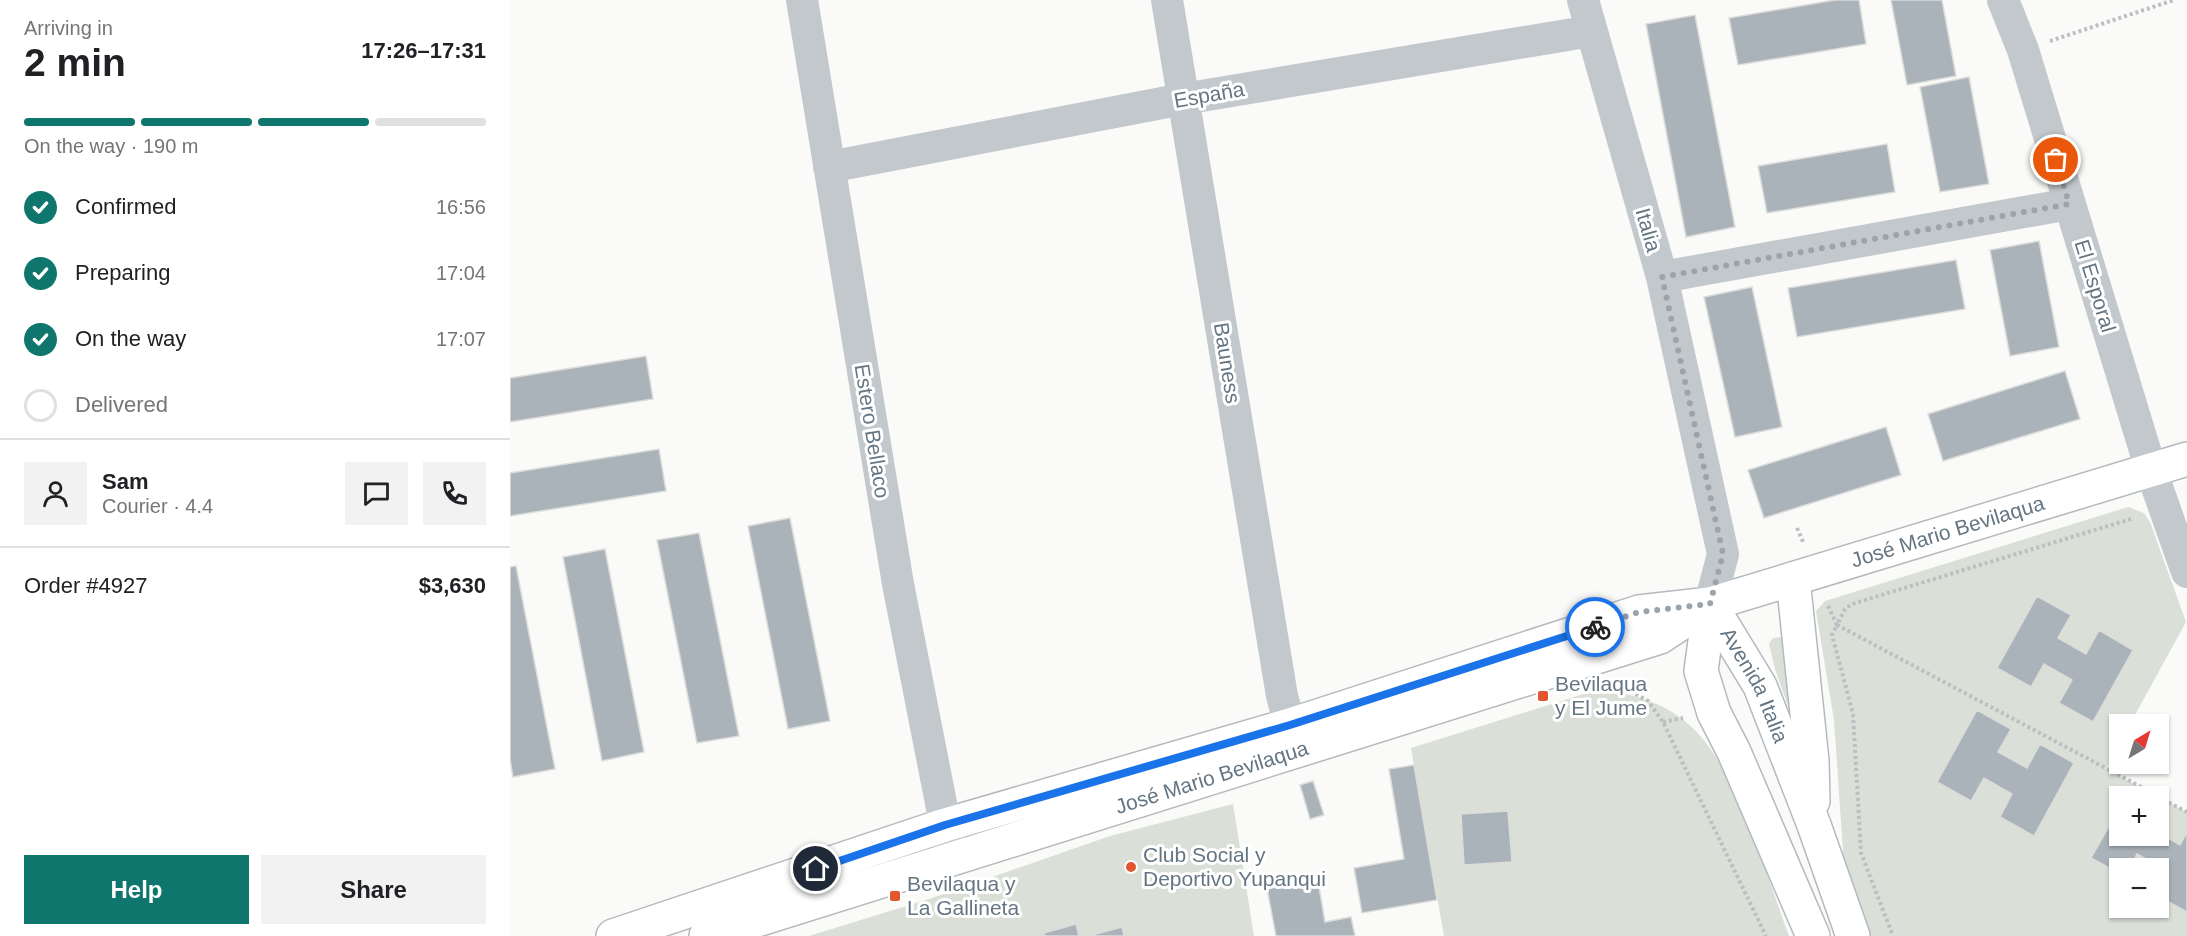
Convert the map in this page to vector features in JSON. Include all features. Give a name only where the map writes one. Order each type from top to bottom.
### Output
[{"type":"main road","name":"José Mario Bevilaqua","points":[[613,936],[945,825],[1290,725],[1639,612],[1710,604],[2187,459]]},
{"type":"main road","points":[[1804,574],[1814,825]]},
{"type":"main road","name":"José Mario Bevilaqua","points":[[706,936],[1660,637],[1710,604]]},
{"type":"main road","name":"Avenida Italia","points":[[1710,604],[1760,686],[1814,825],[1853,936]]},
{"type":"main road","name":"Avenida Italia","points":[[1710,604],[1701,671],[1714,713],[1734,752],[1813,936]]},
{"type":"street","name":"Estero Bellaco","points":[[802,0],[898,584],[952,860]]},
{"type":"street","name":"Bauness","points":[[1167,0],[1282,696],[1290,725]]},
{"type":"street","name":"Italia","points":[[1583,0],[1662,277],[1723,554],[1710,604]]},
{"type":"street","name":"El Esporal","points":[[2003,0],[2023,50],[2151,470],[2187,572]]},
{"type":"street","name":"España","points":[[829,167],[1183,99],[1591,31]]},
{"type":"street","points":[[1662,277],[2069,204]]},
{"type":"path","points":[[2023,50],[2174,0]]},
{"type":"path","points":[[1893,936],[1861,853],[1852,714],[1832,636],[1845,609],[1852,604],[2131,519]]},
{"type":"path","points":[[1797,528],[1804,574],[1837,625],[2137,786]]},
{"type":"path","points":[[1610,687],[1619,685],[1648,701],[1664,722],[1766,936]]},
{"type":"path","points":[[2169,803],[2187,812]]},
{"type":"shaded area","points":[[2128,507],[2144,513],[2150,522],[2186,622],[2135,714],[2109,714],[2109,763],[2106,769],[2109,774],[2116,774],[2139,786],[2109,786],[2109,846],[2169,846],[2169,803],[2187,812],[2187,936],[1868,936],[1844,866],[1834,720],[1816,611],[1825,601]]},
{"type":"shaded area","points":[[1781,637],[1786,642],[1797,732],[1775,669],[1769,644],[1773,638]]},
{"type":"shaded area","points":[[1612,691],[1661,706],[1679,716],[1705,741],[1721,765],[1748,822],[1789,936],[1444,936],[1411,748],[1590,692]]},
{"type":"shaded area","name":"Club Social y Deportivo Yupanqui","points":[[1233,804],[1254,936],[809,936],[929,899],[1110,836]]},
{"type":"building","points":[[1835,0],[1859,0],[1866,44],[1738,65],[1729,18]]},
{"type":"building","points":[[1891,0],[1942,0],[1956,76],[1907,85]]},
{"type":"building","points":[[1695,15],[1735,227],[1686,237],[1646,24]]},
{"type":"building","points":[[1969,77],[1989,184],[1940,192],[1920,87]]},
{"type":"building","points":[[1887,144],[1895,192],[1767,213],[1758,166]]},
{"type":"building","points":[[2039,241],[2059,347],[2010,356],[1990,250]]},
{"type":"building","points":[[1956,260],[1965,309],[1797,337],[1788,288]]},
{"type":"building","points":[[1752,287],[1782,427],[1735,437],[1704,297]]},
{"type":"building","points":[[646,356],[653,399],[510,422],[510,378]]},
{"type":"building","points":[[2065,371],[2080,419],[1943,461],[1928,414]]},
{"type":"building","points":[[1886,427],[1901,475],[1764,518],[1748,470]]},
{"type":"building","points":[[659,449],[666,491],[510,516],[510,473]]},
{"type":"building","points":[[790,518],[830,721],[788,729],[748,526]]},
{"type":"building","points":[[699,533],[739,736],[697,743],[657,540]]},
{"type":"building","points":[[605,549],[644,752],[602,761],[563,557]]},
{"type":"building","points":[[516,566],[555,769],[513,777],[510,759],[510,567]]},
{"type":"building","points":[[2037,596],[2071,615],[2058,638],[2086,654],[2099,630],[2133,650],[2093,722],[2059,703],[2072,680],[2044,664],[2031,687],[1997,668]]},
{"type":"building","points":[[1977,710],[2011,729],[1998,752],[2027,768],[2040,744],[2074,763],[2034,836],[2000,817],[2012,794],[1984,778],[1971,801],[1937,782]]},
{"type":"building","points":[[1414,765],[1437,900],[1362,913],[1354,868],[1404,859],[1389,769]]},
{"type":"building","points":[[1313,781],[1324,815],[1310,819],[1300,785]]},
{"type":"building","points":[[1508,811],[1512,862],[1464,865],[1461,814]]},
{"type":"building","points":[[2109,826],[2109,846],[2169,846],[2169,838],[2180,845],[2187,832],[2187,912],[2169,902],[2169,858],[2144,858],[2137,854],[2135,858],[2109,858],[2109,868],[2091,858]]},
{"type":"building","points":[[1317,875],[1325,922],[1351,917],[1355,936],[1276,936],[1266,883]]},
{"type":"building","points":[[1076,924],[1079,936],[1045,936],[1044,933]]},
{"type":"building","points":[[1122,927],[1124,936],[1089,936]]},
{"type":"way so far","points":[[1595,627],[1639,612],[1710,604],[1723,554],[1662,277],[2069,204],[2056,160]]},
{"type":"place","name":"Bevilaqua y El Jume","points":[[1543,696]]},
{"type":"place","name":"Club Social y Deportivo Yupanqui","points":[[1131,867]]},
{"type":"place","name":"Bevilaqua y La Gallineta","points":[[895,896]]},
{"type":"route","points":[[816,869],[945,825],[1290,725],[1595,627]]}]
